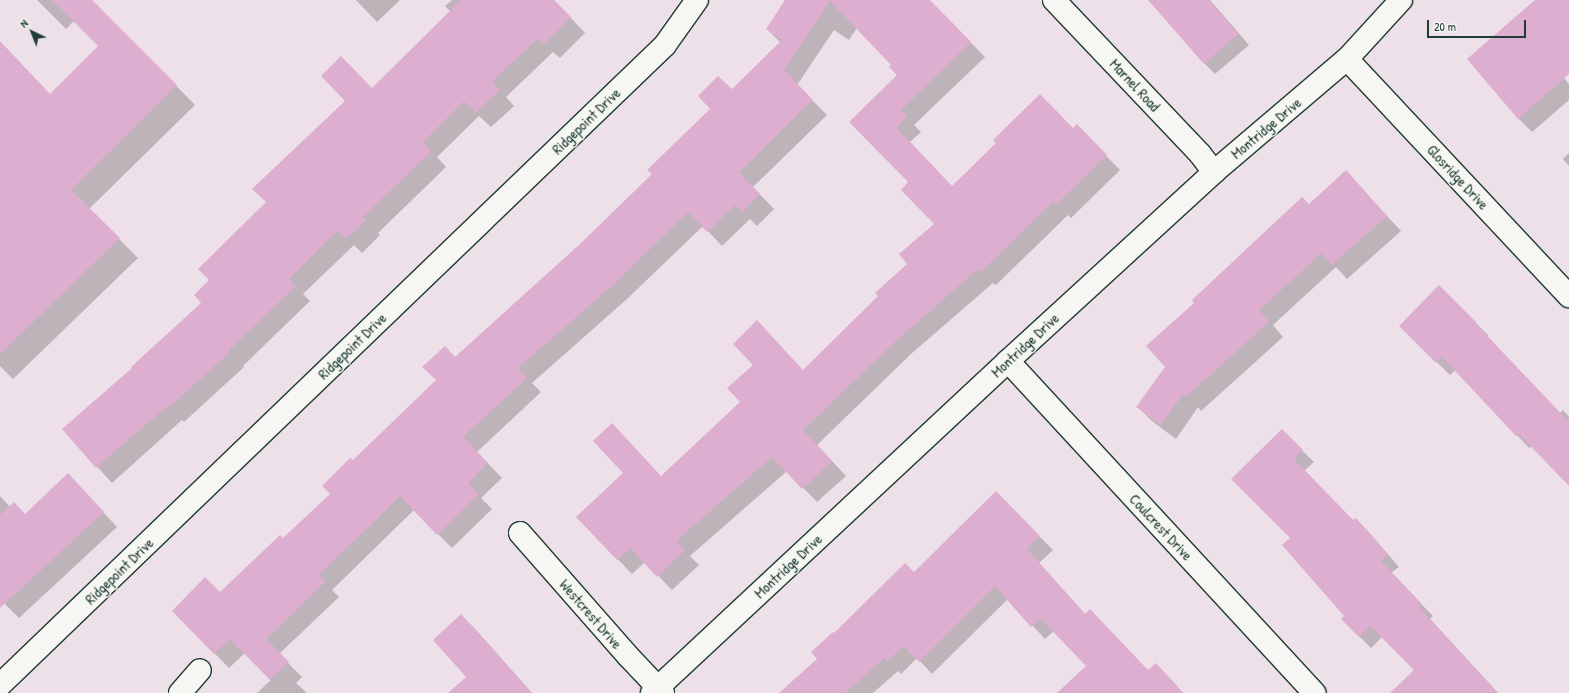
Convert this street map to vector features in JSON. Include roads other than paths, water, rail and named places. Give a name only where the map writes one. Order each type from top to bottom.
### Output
[{"type":"street","name":"Ridgepoint Drive","points":[[0,685],[665,45],[697,0]]},
{"type":"street","name":"Marnel Road","points":[[1054,0],[1200,154],[1214,172]]},
{"type":"street","name":"Montridge Drive","points":[[658,691],[1008,361],[1214,172],[1347,59],[1401,0]]},
{"type":"street","name":"Glosridge Drive","points":[[1347,59],[1569,296]]},
{"type":"street","name":"Coulcrest Drive","points":[[1008,361],[1314,693]]},
{"type":"street","name":"Westcrest Drive","points":[[520,533],[658,691]]},
{"type":"street","points":[[180,693],[200,670]]}]
